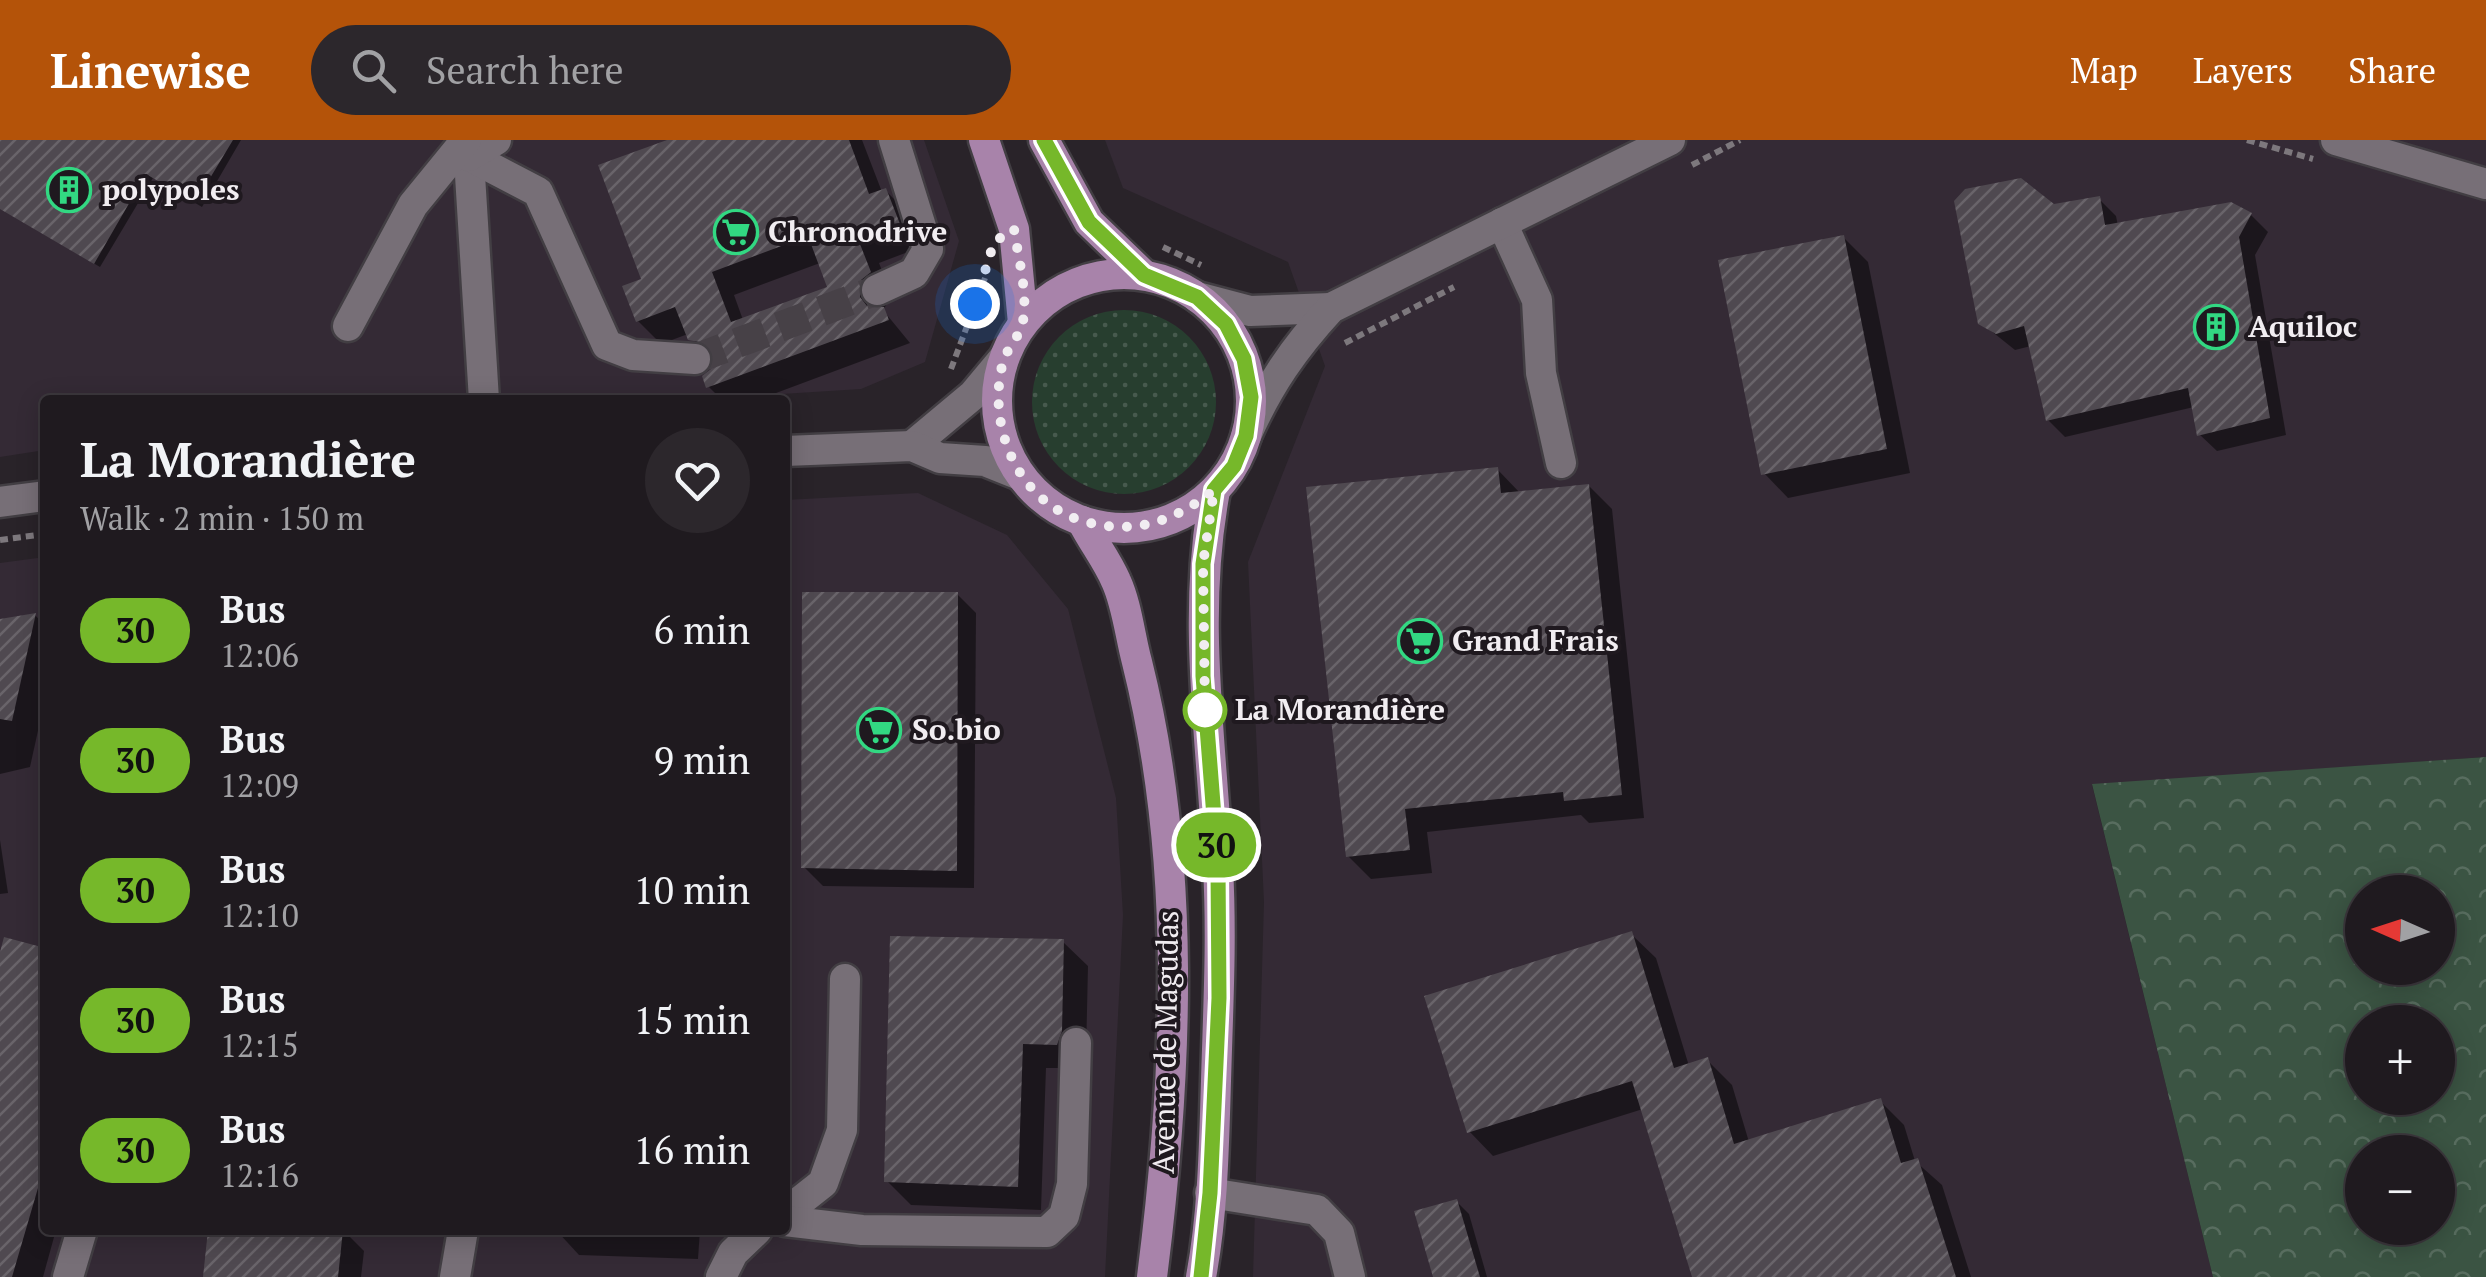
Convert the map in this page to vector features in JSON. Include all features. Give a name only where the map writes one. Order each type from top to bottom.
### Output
[{"type":"main road","points":[[984,140],[1014,229],[1023,323]]},
{"type":"main road","points":[[1044,140],[1089,222],[1144,275]]},
{"type":"main road","points":[[1110,274],[1144,275],[1197,297],[1226,324],[1244,359],[1251,397],[1246,436],[1234,466],[1214,490],[1186,512],[1152,525],[1117,528],[1082,521],[1048,503],[1020,475],[1003,439],[997,399],[1004,359],[1023,323],[1047,299],[1077,282],[1110,274]]},
{"type":"main road","name":"Avenue de Magudas","points":[[1201,1277],[1210,1193],[1219,998],[1218,868],[1202,612],[1206,532],[1214,490]]},
{"type":"main road","name":"Avenue de Magudas","points":[[1082,521],[1117,582],[1150,714],[1162,794],[1170,892],[1172,1040],[1166,1154],[1152,1277]]},
{"type":"street","points":[[348,326],[413,205],[468,145],[496,140]]},
{"type":"street","points":[[878,290],[914,273],[928,249],[894,140]]},
{"type":"street","points":[[1246,436],[1269,384],[1293,349],[1331,308],[1670,140]]},
{"type":"street","points":[[2336,140],[2486,184]]},
{"type":"street","points":[[468,145],[538,192],[607,345],[632,355],[696,359]]},
{"type":"street","points":[[468,145],[484,395]]},
{"type":"street","points":[[1502,223],[1536,300],[1541,373],[1561,464]]},
{"type":"street","points":[[1197,297],[1250,311],[1331,308]]},
{"type":"street","points":[[912,446],[973,395],[1004,359]]},
{"type":"street","points":[[790,450],[912,446],[940,458],[985,461],[1020,475]]},
{"type":"street","points":[[0,502],[40,497]]},
{"type":"street","points":[[790,1209],[823,1183],[842,1130],[845,980]]},
{"type":"street","points":[[790,1222],[862,1230],[1047,1232],[1064,1216],[1072,1184],[1076,1044]]},
{"type":"street","points":[[1210,1193],[1317,1210],[1339,1234],[1350,1277]]},
{"type":"street","points":[[68,1277],[81,1235]]},
{"type":"street","points":[[455,1277],[462,1235]]},
{"type":"street","points":[[721,1277],[734,1253],[751,1235]]},
{"type":"path","points":[[948,378],[989,267],[994,242],[1014,229]]},
{"type":"path","points":[[0,540],[40,535]]},
{"type":"shaded area","points":[[0,140],[924,140],[959,241],[925,362],[861,389],[764,395],[40,395],[40,451],[0,457]]},
{"type":"shaded area","points":[[1105,140],[2486,140],[2486,757],[2092,785],[2213,1277],[1253,1277],[1264,902],[1248,562],[1325,366],[1288,262],[1123,188]]},
{"type":"shaded area","points":[[918,493],[1007,535],[1068,609],[1116,798],[1123,915],[1105,1277],[0,1277],[0,563],[40,558],[40,1235],[790,1235],[790,500]]},
{"type":"green space","points":[[1124,310],[1159,317],[1189,337],[1209,367],[1216,402],[1209,437],[1189,467],[1159,487],[1124,494],[1089,487],[1059,467],[1039,437],[1032,402],[1039,367],[1059,337],[1089,317]]},
{"type":"green space","points":[[2486,757],[2486,1277],[2213,1277],[2092,784]]},
{"type":"building","name":"polypoles","points":[[0,140],[233,140],[195,203],[146,174],[94,264],[0,209]]},
{"type":"building","name":"Chronodrive","points":[[667,140],[849,140],[869,194],[886,188],[900,224],[858,239],[871,272],[861,280],[860,297],[867,306],[884,307],[889,320],[706,388],[702,376],[711,369],[712,352],[705,343],[688,340],[675,307],[636,322],[622,286],[641,279],[598,165]],"holes":[[[808,236],[827,287],[731,322],[712,272]]]},
{"type":"building","points":[[2021,178],[2054,204],[2100,196],[2105,225],[2231,202],[2252,213],[2239,237],[2270,418],[2197,436],[2188,388],[2046,421],[2024,326],[1996,334],[1978,324],[1954,201],[1965,189]]},
{"type":"building","points":[[1844,235],[1887,449],[1761,475],[1718,260]]},
{"type":"building","name":"Grand Frais","points":[[1498,467],[1501,493],[1589,484],[1622,795],[1564,801],[1563,792],[1405,809],[1410,850],[1346,857],[1306,487]]},
{"type":"building","name":"So.bio","points":[[802,592],[958,592],[957,871],[801,868]]},
{"type":"building","points":[[36,613],[12,721],[0,719],[0,619]]},
{"type":"building","points":[[1632,931],[1674,1068],[1708,1057],[1734,1144],[1881,1098],[1901,1163],[1918,1158],[1956,1277],[1692,1277],[1632,1081],[1467,1133],[1424,996]]},
{"type":"building","points":[[890,936],[1064,939],[1062,1031],[1057,1045],[1023,1044],[1018,1187],[884,1182]]},
{"type":"building","points":[[4,937],[40,947],[40,1181],[12,1277],[0,1277],[0,952]]},
{"type":"building","points":[[1457,1199],[1480,1277],[1433,1277],[1414,1211]]},
{"type":"building","points":[[207,1235],[342,1235],[338,1277],[203,1277]]},
{"type":"tunnel","points":[[695,359],[877,290]]},
{"type":"bus line","name":"30","points":[[1044,140],[1089,222],[1144,275],[1172,283],[1197,297],[1226,324],[1244,359],[1251,397],[1246,436],[1234,466],[1214,490],[1203,564],[1203,676],[1218,868],[1219,998],[1210,1193],[1201,1277]]},
{"type":"place","name":"polypoles","points":[[69,190]]},
{"type":"place","name":"Chronodrive","points":[[736,232]]},
{"type":"place","name":"Aquiloc","points":[[2216,327]]},
{"type":"place","name":"Grand Frais","points":[[1420,641]]},
{"type":"place","name":"La Morandière","points":[[1205,710]]},
{"type":"place","name":"So.bio","points":[[879,730]]},
{"type":"route","points":[[975,304],[994,242],[1014,229],[1023,323],[1004,359],[997,399],[1003,439],[1020,475],[1048,503],[1082,521],[1117,528],[1152,525],[1186,512],[1214,490],[1203,564],[1205,710]]}]
